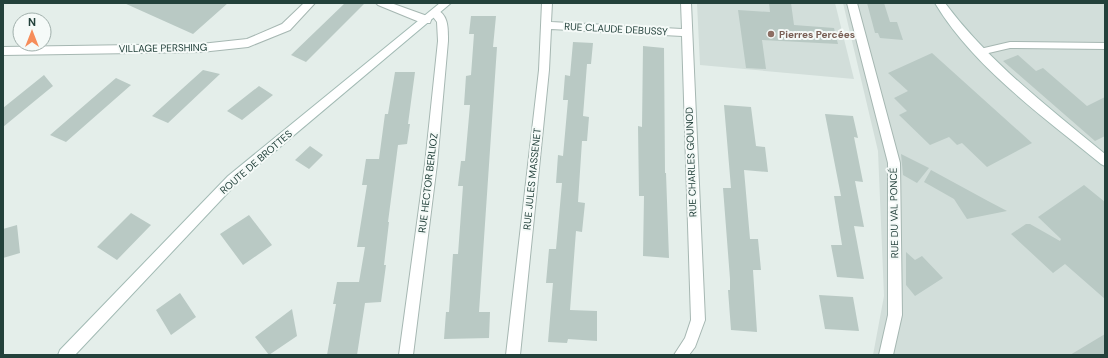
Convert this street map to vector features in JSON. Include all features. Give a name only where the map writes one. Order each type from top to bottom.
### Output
[{"type":"street","name":"VILLAGE PERSHING","points":[[3,51],[201,48],[248,43],[286,27],[310,3]]},
{"type":"street","points":[[381,3],[438,9]]},
{"type":"street","name":"RUE JULES MASSENET","points":[[513,355],[544,70],[548,3]]},
{"type":"street","name":"RUE CHARLES GOUNOD","points":[[681,355],[690,342],[698,320],[686,3]]},
{"type":"street","name":"RUE DU VAL PONCÉ","points":[[852,3],[894,163],[895,314],[886,355]]},
{"type":"street","points":[[940,3],[998,72],[1105,161]]},
{"type":"street","name":"ROUTE DE BROTTES","points":[[65,355],[232,180],[438,9]]},
{"type":"street","name":"RUE HECTOR BERLIOZ","points":[[406,355],[431,164],[443,40],[442,21],[438,9]]},
{"type":"street","name":"RUE CLAUDE DEBUSSY","points":[[546,25],[686,33]]},
{"type":"lane","points":[[980,52],[1010,45],[1105,46]]},
{"type":"shaded area","name":"Pierres Percées","points":[[697,3],[835,3],[854,79],[700,65]]},
{"type":"shaded area","points":[[843,3],[1105,3],[1105,355],[873,355],[884,296],[878,151]]},
{"type":"building","points":[[124,3],[228,3],[193,34]]},
{"type":"building","points":[[345,3],[365,3],[306,62],[291,55]]},
{"type":"building","points":[[769,3],[791,3],[794,25],[834,28],[838,44],[762,40],[766,69],[746,68],[738,10],[770,12]]},
{"type":"building","points":[[867,3],[884,3],[890,22],[897,22],[903,40],[880,38],[878,33],[875,33]]},
{"type":"building","points":[[471,16],[496,16],[493,47],[497,47],[479,312],[490,312],[489,338],[444,339],[446,312],[449,312],[453,254],[458,254],[463,186],[458,186],[461,161],[465,161],[470,105],[464,105],[466,76],[471,75],[474,34],[469,34]]},
{"type":"building","points":[[573,42],[593,43],[591,64],[587,64],[583,116],[589,117],[587,141],[582,141],[578,202],[585,203],[582,232],[576,231],[570,310],[597,311],[597,341],[568,339],[567,343],[548,342],[553,283],[546,283],[549,249],[556,249],[562,183],[556,183],[558,155],[563,156],[568,100],[563,100],[565,75],[570,76]]},
{"type":"building","points":[[643,46],[664,48],[665,173],[669,258],[643,256],[644,196],[639,196],[638,126],[642,127]]},
{"type":"building","points":[[932,53],[1032,143],[987,167],[962,143],[957,145],[949,137],[930,145],[899,115],[907,111],[894,98],[908,91],[888,73]]},
{"type":"building","points":[[1018,55],[1036,71],[1043,68],[1087,106],[1105,97],[1105,136],[1095,141],[1003,61]]},
{"type":"building","points":[[203,70],[220,74],[168,123],[152,116]]},
{"type":"building","points":[[395,72],[415,72],[408,124],[410,124],[407,144],[398,145],[388,222],[384,265],[386,265],[381,302],[365,303],[357,355],[327,355],[336,304],[333,304],[337,282],[359,282],[365,247],[357,247],[367,185],[362,185],[366,159],[379,159],[385,114],[388,114]]},
{"type":"building","points":[[44,75],[53,86],[3,127],[3,108]]},
{"type":"building","points":[[116,78],[131,85],[66,142],[50,135]]},
{"type":"building","points":[[259,86],[273,95],[242,120],[227,111]]},
{"type":"building","points":[[724,105],[751,107],[756,146],[765,147],[768,172],[744,170],[750,239],[758,239],[761,270],[753,270],[757,332],[731,330],[728,290],[730,290],[730,279],[723,188],[731,188]]},
{"type":"building","points":[[825,114],[853,116],[858,138],[854,137],[863,182],[855,181],[864,227],[854,226],[864,279],[837,277],[831,245],[842,245],[834,196],[841,196]]},
{"type":"building","points":[[310,146],[323,155],[309,169],[295,160]]},
{"type":"building","points":[[901,154],[929,168],[917,183],[903,175]]},
{"type":"building","points":[[931,170],[1007,211],[967,219],[954,199],[924,182]]},
{"type":"building","points":[[1084,185],[1105,202],[1105,299],[1065,264],[1053,273],[1011,234],[1026,224],[1030,224],[1060,241],[1061,239],[1038,217]]},
{"type":"building","points":[[131,213],[151,225],[117,260],[97,247]]},
{"type":"building","points":[[249,215],[272,245],[243,265],[220,234]]},
{"type":"building","points":[[17,225],[20,253],[3,258],[3,229]]},
{"type":"building","points":[[906,252],[915,260],[922,256],[943,278],[915,296],[906,285]]},
{"type":"building","points":[[180,293],[196,317],[171,335],[156,310]]},
{"type":"building","points":[[819,295],[853,297],[859,331],[825,329]]},
{"type":"building","points":[[292,309],[297,336],[269,355],[255,337]]},
{"type":"building","points":[[1105,334],[1105,355],[1070,355]]},
{"type":"place","name":"Pierres Percées","points":[[771,34]]}]
